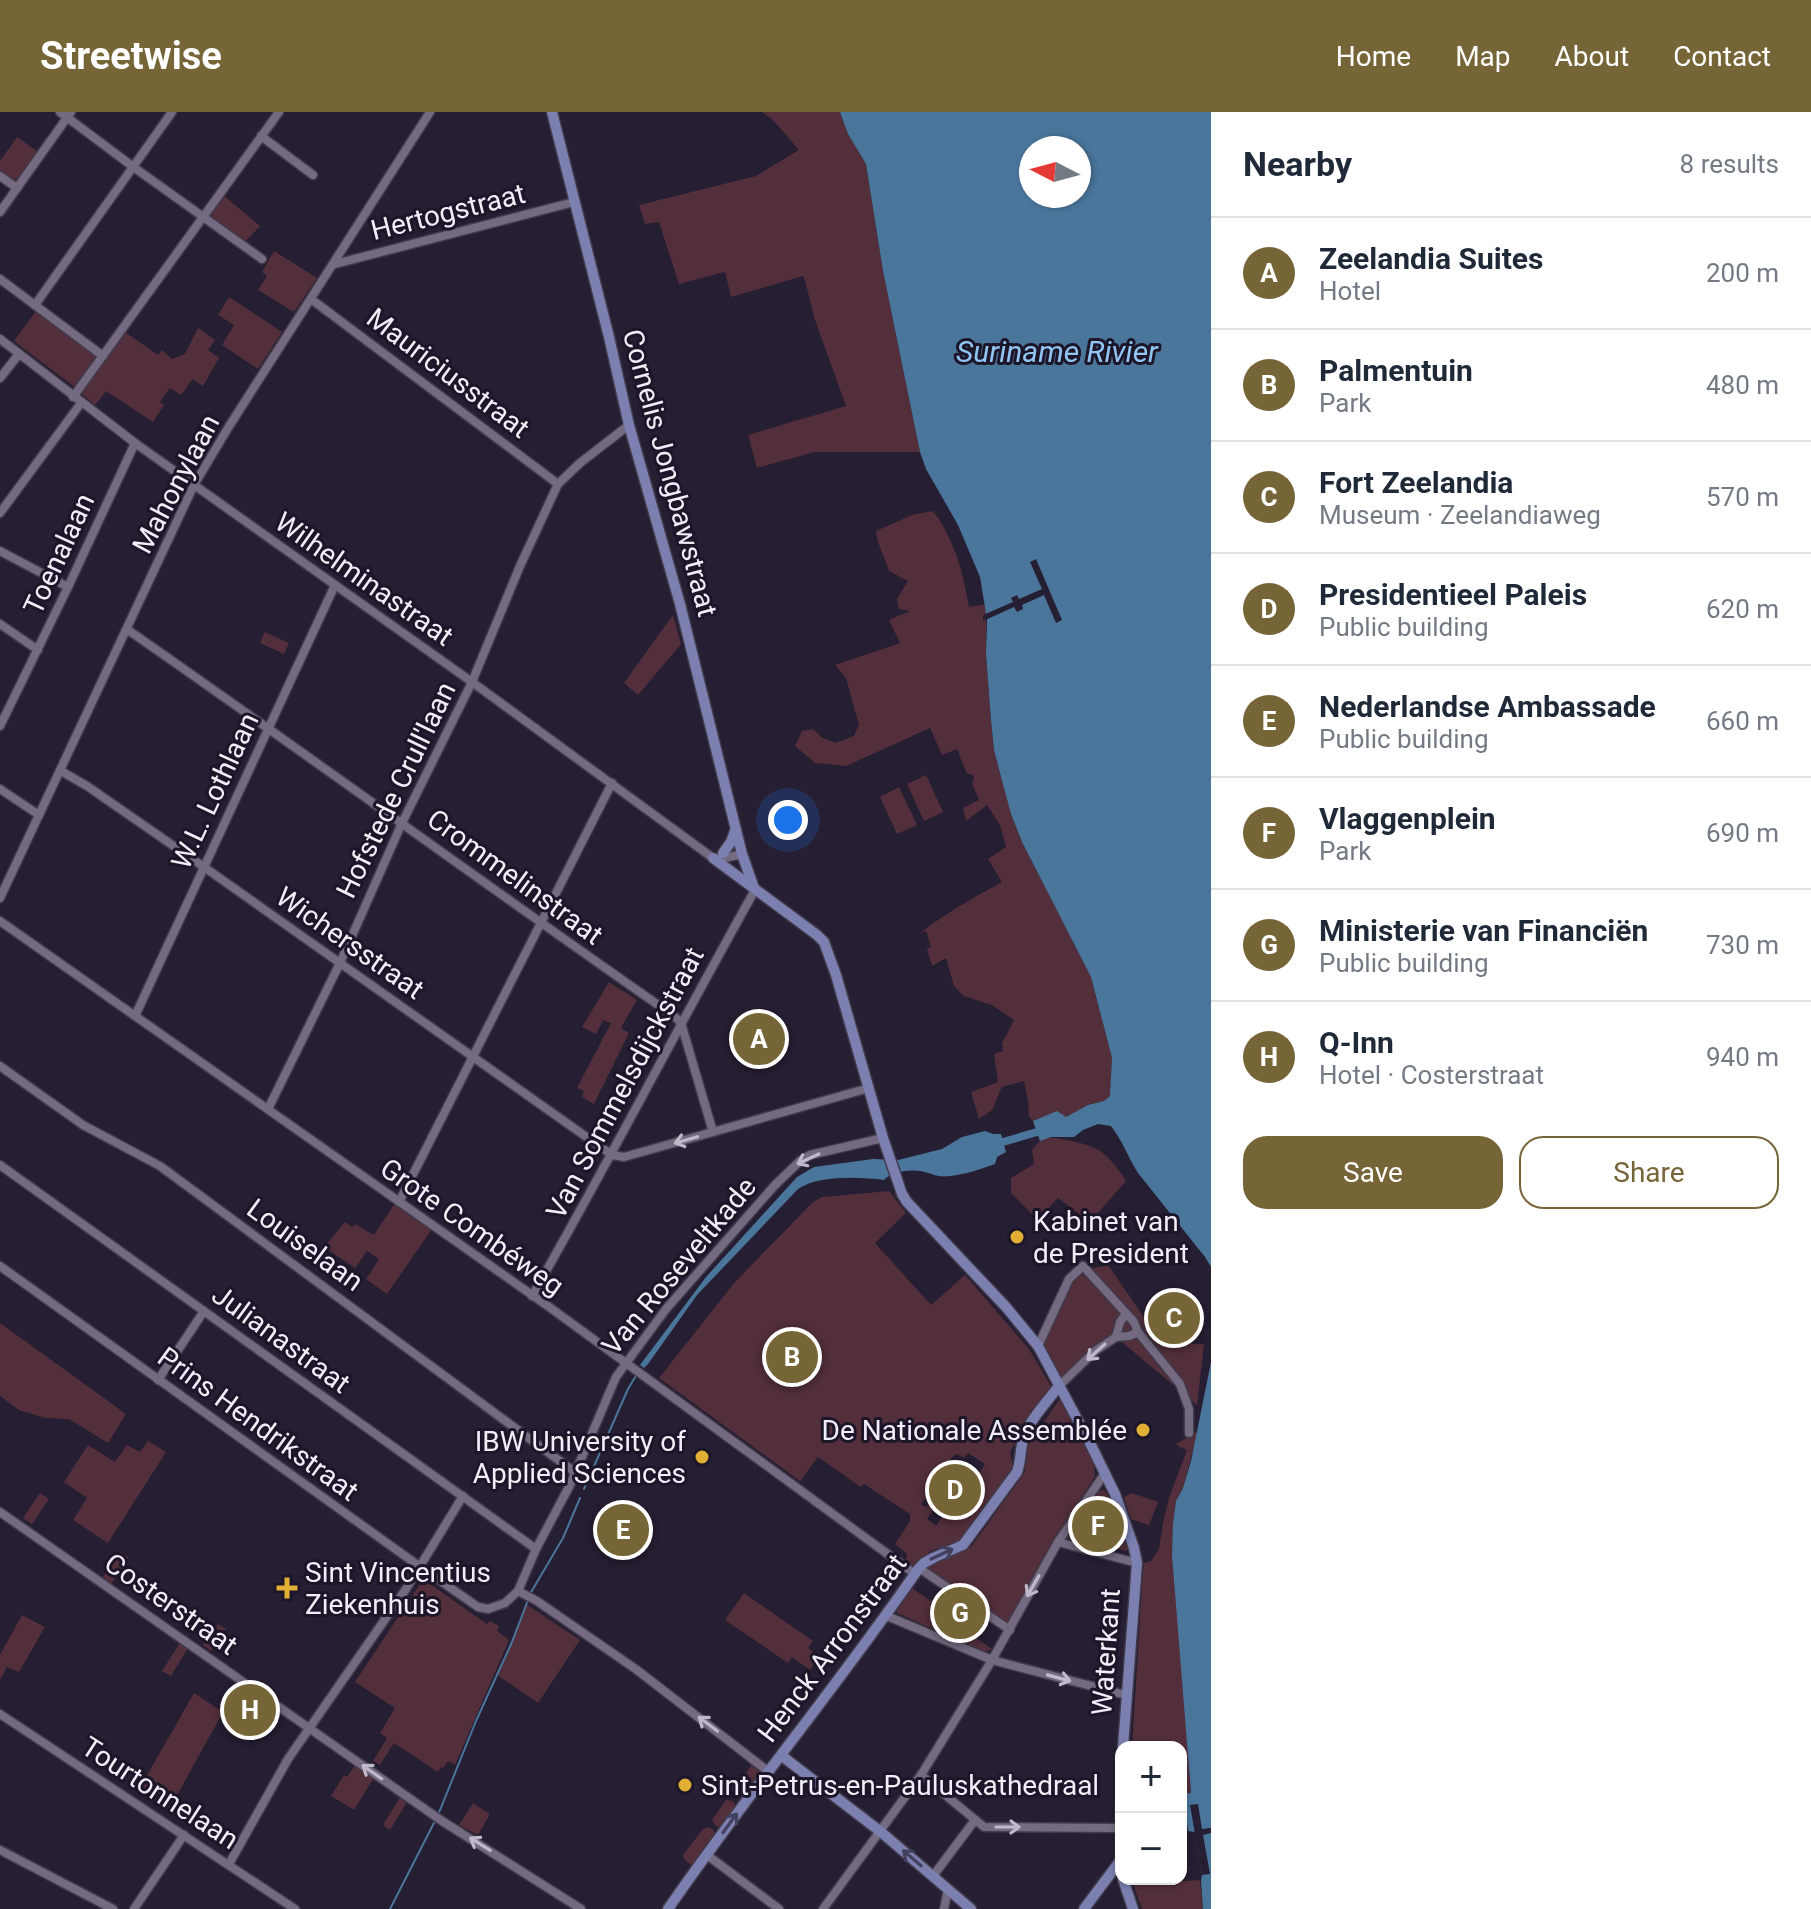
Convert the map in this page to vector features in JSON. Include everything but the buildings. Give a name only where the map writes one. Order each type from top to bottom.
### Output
[{"type":"main road","name":"Cornelis Jongbawstraat","points":[[552,112],[629,425],[687,632],[741,850],[755,890]]},
{"type":"main road","points":[[714,854],[731,842],[736,828]]},
{"type":"main road","name":"Waterkant","points":[[714,854],[755,890],[824,942],[896,1181],[907,1202],[1006,1307],[1038,1346],[1105,1473],[1137,1563],[1123,1741]]},
{"type":"main road","name":"Henck Arronstraat","points":[[668,1909],[887,1616],[917,1571],[924,1563],[963,1545],[1017,1472],[1026,1433],[1059,1386]]},
{"type":"main road","points":[[782,1756],[881,1832],[965,1907]]},
{"type":"main road","points":[[1084,1909],[1115,1870]]},
{"type":"main road","points":[[1125,1885],[1133,1909]]},
{"type":"street","points":[[35,305],[172,112]]},
{"type":"street","points":[[0,513],[103,356],[279,112]]},
{"type":"street","name":"Mahonylaan","points":[[0,898],[194,485],[430,112]]},
{"type":"street","points":[[0,212],[66,114],[132,166],[262,259]]},
{"type":"street","points":[[261,136],[313,175]]},
{"type":"street","points":[[0,176],[17,188]]},
{"type":"street","name":"Hertogstraat","points":[[334,264],[574,202]]},
{"type":"street","points":[[0,279],[103,356]]},
{"type":"street","name":"Mauriciusstraat","points":[[311,299],[558,484]]},
{"type":"street","name":"Wilhelminastraat","points":[[0,339],[135,443],[714,854]]},
{"type":"street","points":[[0,378],[19,354]]},
{"type":"street","name":"Hofstede Crull'laan","points":[[268,1109],[472,682],[558,484],[629,425]]},
{"type":"street","name":"Toenalaan","points":[[0,726],[4,708],[38,650],[135,443]]},
{"type":"street","points":[[0,551],[68,587]]},
{"type":"street","name":"W.L. Lothlaan","points":[[135,1016],[335,585]]},
{"type":"street","points":[[0,624],[38,650]]},
{"type":"street","name":"Crommelinstraat","points":[[128,630],[681,1023]]},
{"type":"street","name":"Wichersstraat","points":[[61,771],[204,867],[612,1155]]},
{"type":"street","points":[[399,1202],[612,783]]},
{"type":"street","points":[[0,789],[39,815]]},
{"type":"street","points":[[714,854],[725,858],[741,850]]},
{"type":"street","name":"Van Sommelsdijckstraat","points":[[532,1296],[755,890]]},
{"type":"street","name":"Grote Combéweg","points":[[0,921],[917,1571],[1010,1630]]},
{"type":"street","points":[[681,1023],[713,1132]]},
{"type":"street","name":"Louiselaan","points":[[0,1066],[83,1125],[160,1166],[576,1473]]},
{"type":"street","points":[[612,1155],[624,1157],[869,1088]]},
{"type":"street","name":"Van Roseveltkade","points":[[520,1592],[536,1549],[576,1473],[616,1377],[629,1364],[684,1288],[800,1161],[810,1155],[883,1138]]},
{"type":"street","name":"Julianastraat","points":[[0,1165],[536,1549]]},
{"type":"street","name":"Prins Hendrikstraat","points":[[0,1266],[478,1607],[495,1607],[520,1592]]},
{"type":"street","points":[[1038,1346],[1069,1279],[1083,1266],[1134,1322],[1138,1332],[1180,1384],[1189,1409],[1189,1433]]},
{"type":"street","points":[[158,1380],[204,1311]]},
{"type":"street","points":[[1116,1337],[1126,1314]]},
{"type":"street","points":[[1059,1386],[1095,1351],[1116,1337],[1138,1332]]},
{"type":"street","points":[[828,1907],[921,1775],[1010,1630],[1058,1542],[1105,1473]]},
{"type":"street","points":[[229,1864],[288,1759],[351,1671],[463,1496]]},
{"type":"street","name":"Costerstraat","points":[[0,1512],[438,1818],[581,1909]]},
{"type":"street","points":[[1058,1542],[1137,1563]]},
{"type":"street","points":[[520,1592],[637,1670],[769,1772]]},
{"type":"street","points":[[887,1616],[992,1660],[1126,1695]]},
{"type":"street","name":"Tourtonnelaan","points":[[0,1714],[295,1909]]},
{"type":"street","points":[[921,1775],[985,1827],[1115,1828]]},
{"type":"street","points":[[933,1876],[975,1820]]},
{"type":"street","points":[[134,1909],[184,1835]]},
{"type":"street","points":[[0,1850],[113,1909]]},
{"type":"street","points":[[707,1855],[779,1909]]},
{"type":"street","points":[[944,1909],[948,1889]]},
{"type":"shaded area","points":[[762,112],[840,112],[848,134],[866,164],[883,271],[920,452],[814,452],[757,468],[748,435],[846,406],[815,320],[803,276],[731,297],[725,272],[679,284],[659,222],[645,224],[639,205],[756,176],[799,150]]},
{"type":"shaded area","points":[[17,137],[37,151],[20,176],[10,180],[0,173],[0,161]]},
{"type":"shaded area","points":[[223,195],[260,226],[244,243],[210,219],[211,209]]},
{"type":"shaded area","points":[[274,251],[317,278],[294,312],[258,290],[267,276],[262,272]]},
{"type":"shaded area","points":[[229,297],[282,332],[258,369],[222,345],[234,325],[218,315]]},
{"type":"shaded area","points":[[36,311],[98,358],[76,388],[14,341]]},
{"type":"shaded area","points":[[198,328],[215,340],[208,350],[219,358],[203,386],[193,379],[181,395],[170,388],[160,402],[164,405],[153,422],[106,391],[95,405],[82,394],[125,332],[158,355],[162,350],[172,359],[185,354]]},
{"type":"shaded area","points":[[932,511],[942,523],[956,556],[969,607],[986,604],[986,654],[994,750],[1011,814],[1022,842],[1091,977],[1112,1058],[1111,1095],[1066,1117],[1045,1116],[1033,1121],[1029,1117],[1024,1081],[1002,1087],[992,1110],[979,1119],[971,1092],[998,1082],[994,1054],[1003,1051],[1002,1043],[1014,1020],[992,1005],[964,996],[954,986],[946,958],[932,966],[926,931],[919,934],[1002,882],[988,859],[1006,847],[1000,825],[987,805],[966,821],[963,808],[979,800],[972,783],[974,778],[972,774],[967,774],[957,749],[942,755],[930,728],[846,766],[815,763],[795,746],[802,731],[813,729],[821,737],[835,743],[854,736],[859,725],[846,678],[835,665],[900,643],[889,620],[910,611],[899,609],[897,599],[908,581],[889,571],[876,531],[912,515]]},
{"type":"shaded area","points":[[673,615],[681,644],[638,695],[624,683]]},
{"type":"shaded area","points":[[265,632],[289,643],[284,654],[260,643]]},
{"type":"shaded area","points":[[926,775],[943,812],[924,821],[907,784]]},
{"type":"shaded area","points":[[899,787],[917,825],[897,834],[880,797]]},
{"type":"shaded area","points":[[609,982],[637,1000],[621,1028],[629,1033],[594,1104],[582,1097],[584,1091],[577,1088],[611,1023],[603,1020],[596,1034],[582,1027]]},
{"type":"shaded area","points":[[1050,1137],[1095,1148],[1110,1160],[1126,1181],[1090,1222],[1058,1198],[1036,1218],[1011,1193],[1011,1178],[1034,1164],[1032,1150],[1040,1141]]},
{"type":"shaded area","points":[[889,1191],[906,1213],[875,1243],[931,1305],[965,1275],[1029,1349],[1052,1388],[1011,1450],[1012,1472],[964,1537],[930,1551],[918,1565],[911,1566],[906,1562],[907,1554],[895,1544],[910,1521],[910,1514],[864,1484],[861,1487],[818,1457],[800,1481],[659,1378],[735,1282],[813,1202],[822,1197]],"holes":[[[968,1453],[985,1464],[974,1481],[980,1486],[973,1496],[967,1492],[961,1499],[956,1495],[936,1526],[927,1519],[933,1510],[937,1513],[942,1506],[935,1499],[931,1499],[926,1507],[921,1504],[936,1488],[934,1483],[953,1457],[957,1454],[964,1458]]]},
{"type":"shaded area","points":[[395,1203],[432,1229],[387,1294],[366,1279],[379,1259],[367,1251],[355,1268],[324,1247],[345,1222],[374,1235]]},
{"type":"shaded area","points":[[1108,1265],[1162,1343],[1204,1344],[1197,1405],[1116,1337],[1059,1386],[1038,1346],[1077,1272]]},
{"type":"shaded area","points":[[0,1323],[126,1414],[108,1443],[69,1419],[45,1418],[19,1410],[0,1396]]},
{"type":"shaded area","points":[[1059,1400],[1064,1402],[1094,1462],[1095,1476],[1006,1625],[924,1568],[937,1559],[971,1547],[1025,1472],[1025,1453],[1029,1443]]},
{"type":"shaded area","points":[[1198,1431],[1183,1488],[1176,1501],[1173,1523],[1191,1793],[1187,1793],[1187,1741],[1132,1741],[1144,1563],[1151,1561],[1159,1549],[1169,1498],[1187,1450],[1176,1444]]},
{"type":"shaded area","points":[[148,1441],[166,1452],[108,1543],[73,1520],[87,1498],[64,1482],[88,1445],[115,1462],[127,1445],[140,1452]]},
{"type":"shaded area","points":[[1104,1490],[1119,1518],[1126,1551],[1068,1539],[1099,1491]]},
{"type":"shaded area","points":[[40,1493],[49,1499],[32,1524],[23,1518]]},
{"type":"shaded area","points":[[1132,1493],[1158,1502],[1149,1525],[1131,1519],[1124,1497]]},
{"type":"shaded area","points":[[120,1552],[129,1557],[111,1584],[102,1578]]},
{"type":"shaded area","points":[[422,1581],[487,1624],[490,1621],[499,1626],[497,1631],[509,1640],[455,1765],[448,1761],[438,1772],[394,1743],[380,1765],[373,1761],[387,1738],[380,1733],[395,1708],[355,1682]]},
{"type":"shaded area","points":[[910,1587],[934,1603],[932,1608],[992,1649],[985,1652],[897,1613],[897,1606]]},
{"type":"shaded area","points":[[744,1593],[813,1641],[808,1648],[816,1654],[813,1659],[816,1662],[810,1670],[792,1657],[788,1663],[725,1620]]},
{"type":"shaded area","points":[[526,1604],[580,1640],[538,1703],[496,1674]]},
{"type":"shaded area","points":[[22,1615],[45,1627],[19,1672],[7,1667],[0,1680],[0,1655]]},
{"type":"shaded area","points":[[218,1624],[226,1629],[211,1651],[203,1645]]},
{"type":"shaded area","points":[[180,1643],[188,1648],[171,1676],[162,1671]]},
{"type":"shaded area","points":[[194,1693],[223,1712],[169,1810],[138,1791]]},
{"type":"shaded area","points":[[748,1759],[761,1768],[762,1773],[740,1798],[725,1786],[738,1784],[751,1766]]},
{"type":"shaded area","points":[[355,1765],[375,1776],[354,1810],[331,1796],[344,1775],[347,1777]]},
{"type":"shaded area","points":[[400,1797],[407,1802],[390,1830],[383,1825]]},
{"type":"shaded area","points":[[726,1800],[733,1801],[737,1808],[721,1828],[712,1820]]},
{"type":"shaded area","points":[[473,1803],[490,1814],[478,1835],[459,1825]]},
{"type":"shaded area","points":[[708,1827],[713,1829],[716,1836],[692,1866],[683,1855]]},
{"type":"shaded area","points":[[1200,1880],[1203,1909],[1142,1909],[1133,1885],[1187,1885],[1187,1881]]},
{"type":"water","name":"Suriname Rivier","points":[[840,112],[1211,112],[1211,1267],[1138,1173],[1111,1126],[1098,1124],[1074,1137],[1051,1137],[1040,1141],[1033,1121],[1057,1111],[1066,1117],[1088,1105],[1104,1101],[1110,1096],[1112,1058],[1091,977],[1022,842],[1011,814],[994,750],[986,654],[987,619],[980,577],[958,525],[926,469],[920,452],[883,271],[866,164],[848,134]]},
{"type":"water","points":[[985,1131],[1001,1134],[1006,1152],[997,1157],[995,1164],[979,1169],[946,1176],[911,1170],[884,1180],[828,1179],[798,1189],[697,1295],[648,1364],[644,1368],[640,1365],[706,1277],[797,1177],[814,1167],[873,1159],[898,1160],[942,1149],[962,1137]]},
{"type":"water","points":[[1211,1362],[1211,1909],[1203,1909],[1202,1875],[1195,1832],[1188,1831],[1187,1822],[1187,1793],[1191,1793],[1172,1555],[1176,1501],[1191,1461]]},
{"type":"pier","points":[[1036,559],[1062,620],[1056,623],[1044,595],[1022,605],[1023,609],[1017,612],[1014,607],[983,621],[983,615],[1013,602],[1011,598],[1017,595],[1019,599],[1042,589],[1030,562]]},
{"type":"pier","points":[[1198,1804],[1202,1829],[1211,1828],[1211,1833],[1203,1835],[1210,1874],[1202,1875],[1190,1805]]},
{"type":"waterway","points":[[1003,1142],[1037,1132]]},
{"type":"waterway","points":[[584,1489],[637,1374]]},
{"type":"waterway","points":[[530,1594],[563,1538],[580,1498]]},
{"type":"waterway","points":[[438,1815],[528,1600]]},
{"type":"waterway","points":[[390,1909],[435,1821]]},
{"type":"place","name":"Zeelandia Suites","points":[[759,1039]]},
{"type":"place","name":"Kabinet van de President","points":[[1017,1237]]},
{"type":"place","name":"Fort Zeelandia","points":[[1174,1318]]},
{"type":"place","name":"Palmentuin","points":[[792,1357]]},
{"type":"place","name":"De Nationale Assemblée","points":[[1143,1430]]},
{"type":"place","name":"IBW University of Applied Sciences","points":[[702,1457]]},
{"type":"place","name":"Presidentieel Paleis","points":[[955,1490]]},
{"type":"place","name":"Vlaggenplein","points":[[1098,1526]]},
{"type":"place","name":"Nederlandse Ambassade","points":[[623,1530]]},
{"type":"place","name":"Sint Vincentius Ziekenhuis","points":[[287,1588]]},
{"type":"place","name":"Ministerie van Financiën","points":[[960,1613]]},
{"type":"place","name":"Q-Inn","points":[[250,1710]]},
{"type":"place","name":"Sint-Petrus-en-Pauluskathedraal","points":[[685,1785]]}]
